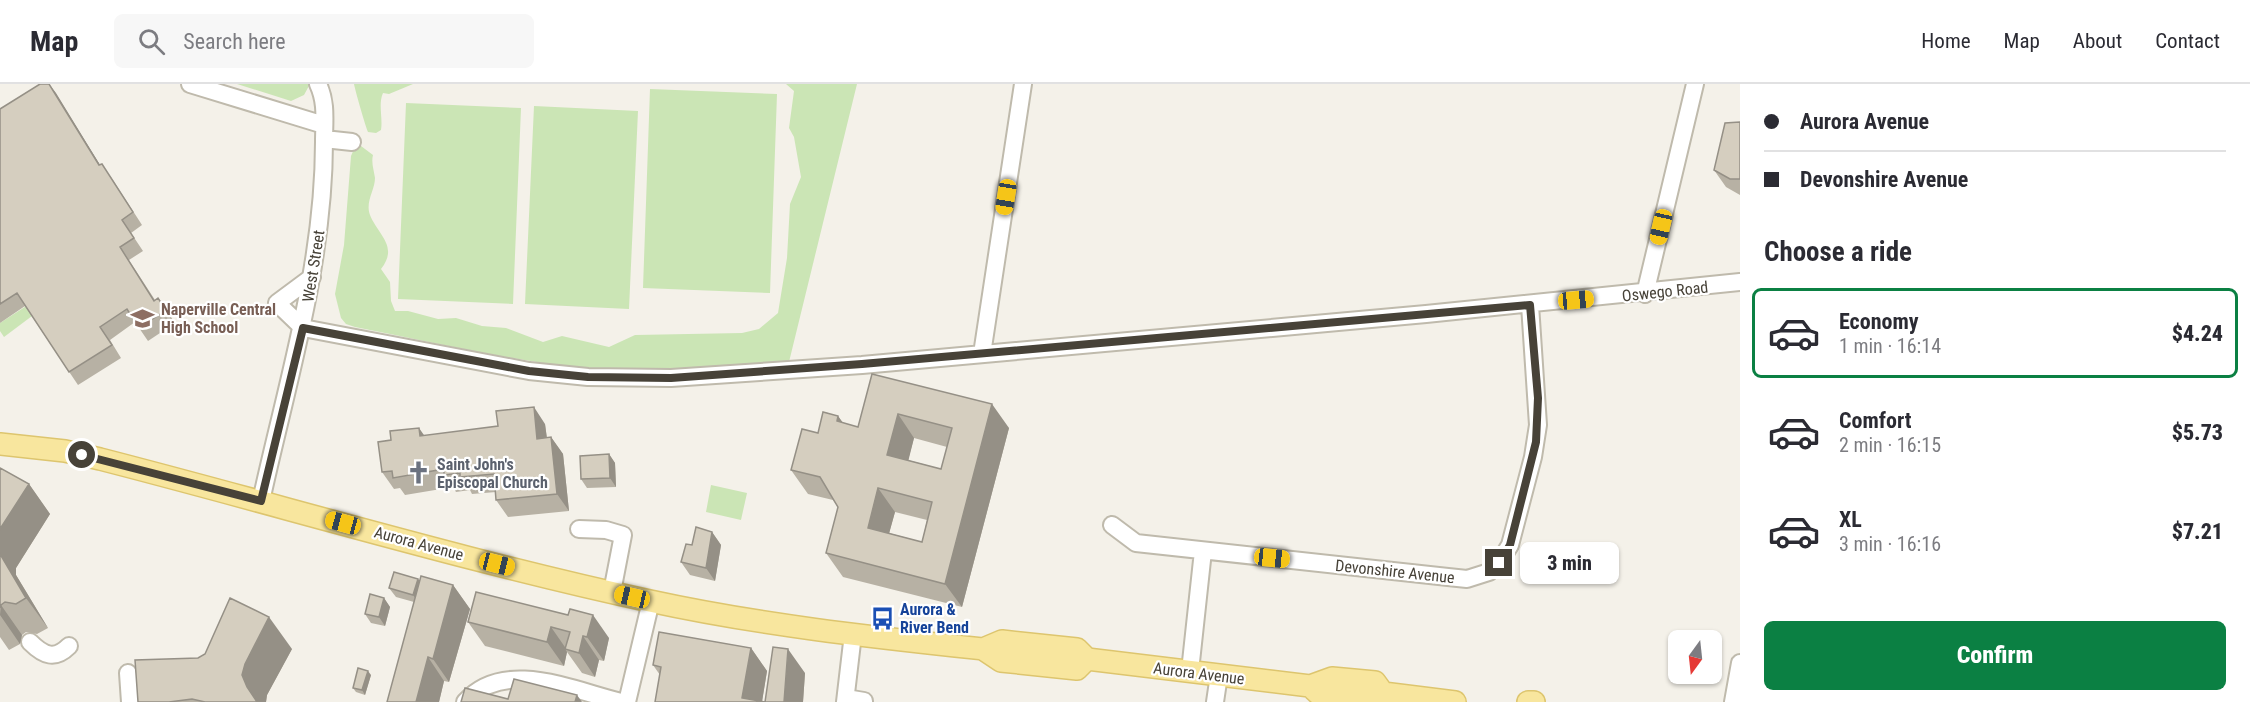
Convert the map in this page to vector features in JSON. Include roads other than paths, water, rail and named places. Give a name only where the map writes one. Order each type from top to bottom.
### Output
[{"type":"main road","name":"Aurora Avenue","points":[[0,444],[77,454],[651,602],[747,620],[983,649],[1002,641],[1077,649],[1087,658],[1310,686],[1323,697],[1455,702]]},
{"type":"main road","points":[[1528,702],[1534,702]]},
{"type":"street","points":[[190,84],[352,142]]},
{"type":"street","points":[[982,354],[1023,84]]},
{"type":"street","points":[[1645,294],[1695,84]]},
{"type":"street","name":"West Street","points":[[261,501],[303,328],[312,277],[320,219],[326,89]]},
{"type":"street","points":[[303,328],[277,303],[312,277]]},
{"type":"street","name":"Oswego Road","points":[[303,328],[529,371],[628,379],[741,374],[982,354],[1530,305],[1740,282]]},
{"type":"street","name":"Devonshire Avenue","points":[[1112,525],[1136,543],[1448,578],[1467,579],[1489,572],[1499,563],[1510,545],[1536,442],[1538,398],[1530,305]]},
{"type":"street","points":[[579,530],[606,530],[623,535],[612,592]]},
{"type":"street","points":[[1190,671],[1203,551]]},
{"type":"street","points":[[627,702],[651,602]]},
{"type":"street","points":[[853,634],[846,700],[864,701]]},
{"type":"street","points":[[30,642],[38,650],[54,656],[60,655],[69,646]]},
{"type":"street","points":[[1733,702],[1740,663]]},
{"type":"street","points":[[128,673],[130,702]]},
{"type":"street","points":[[1215,702],[1219,675]]},
{"type":"street","points":[[471,696],[498,680],[514,678],[621,702]]},
{"type":"place","name":"Naperville Central High School","points":[[143,318]]},
{"type":"place","name":"Saint John's Episcopal Church","points":[[419,473]]},
{"type":"place","name":"Aurora & River Bend","points":[[882,618]]}]
